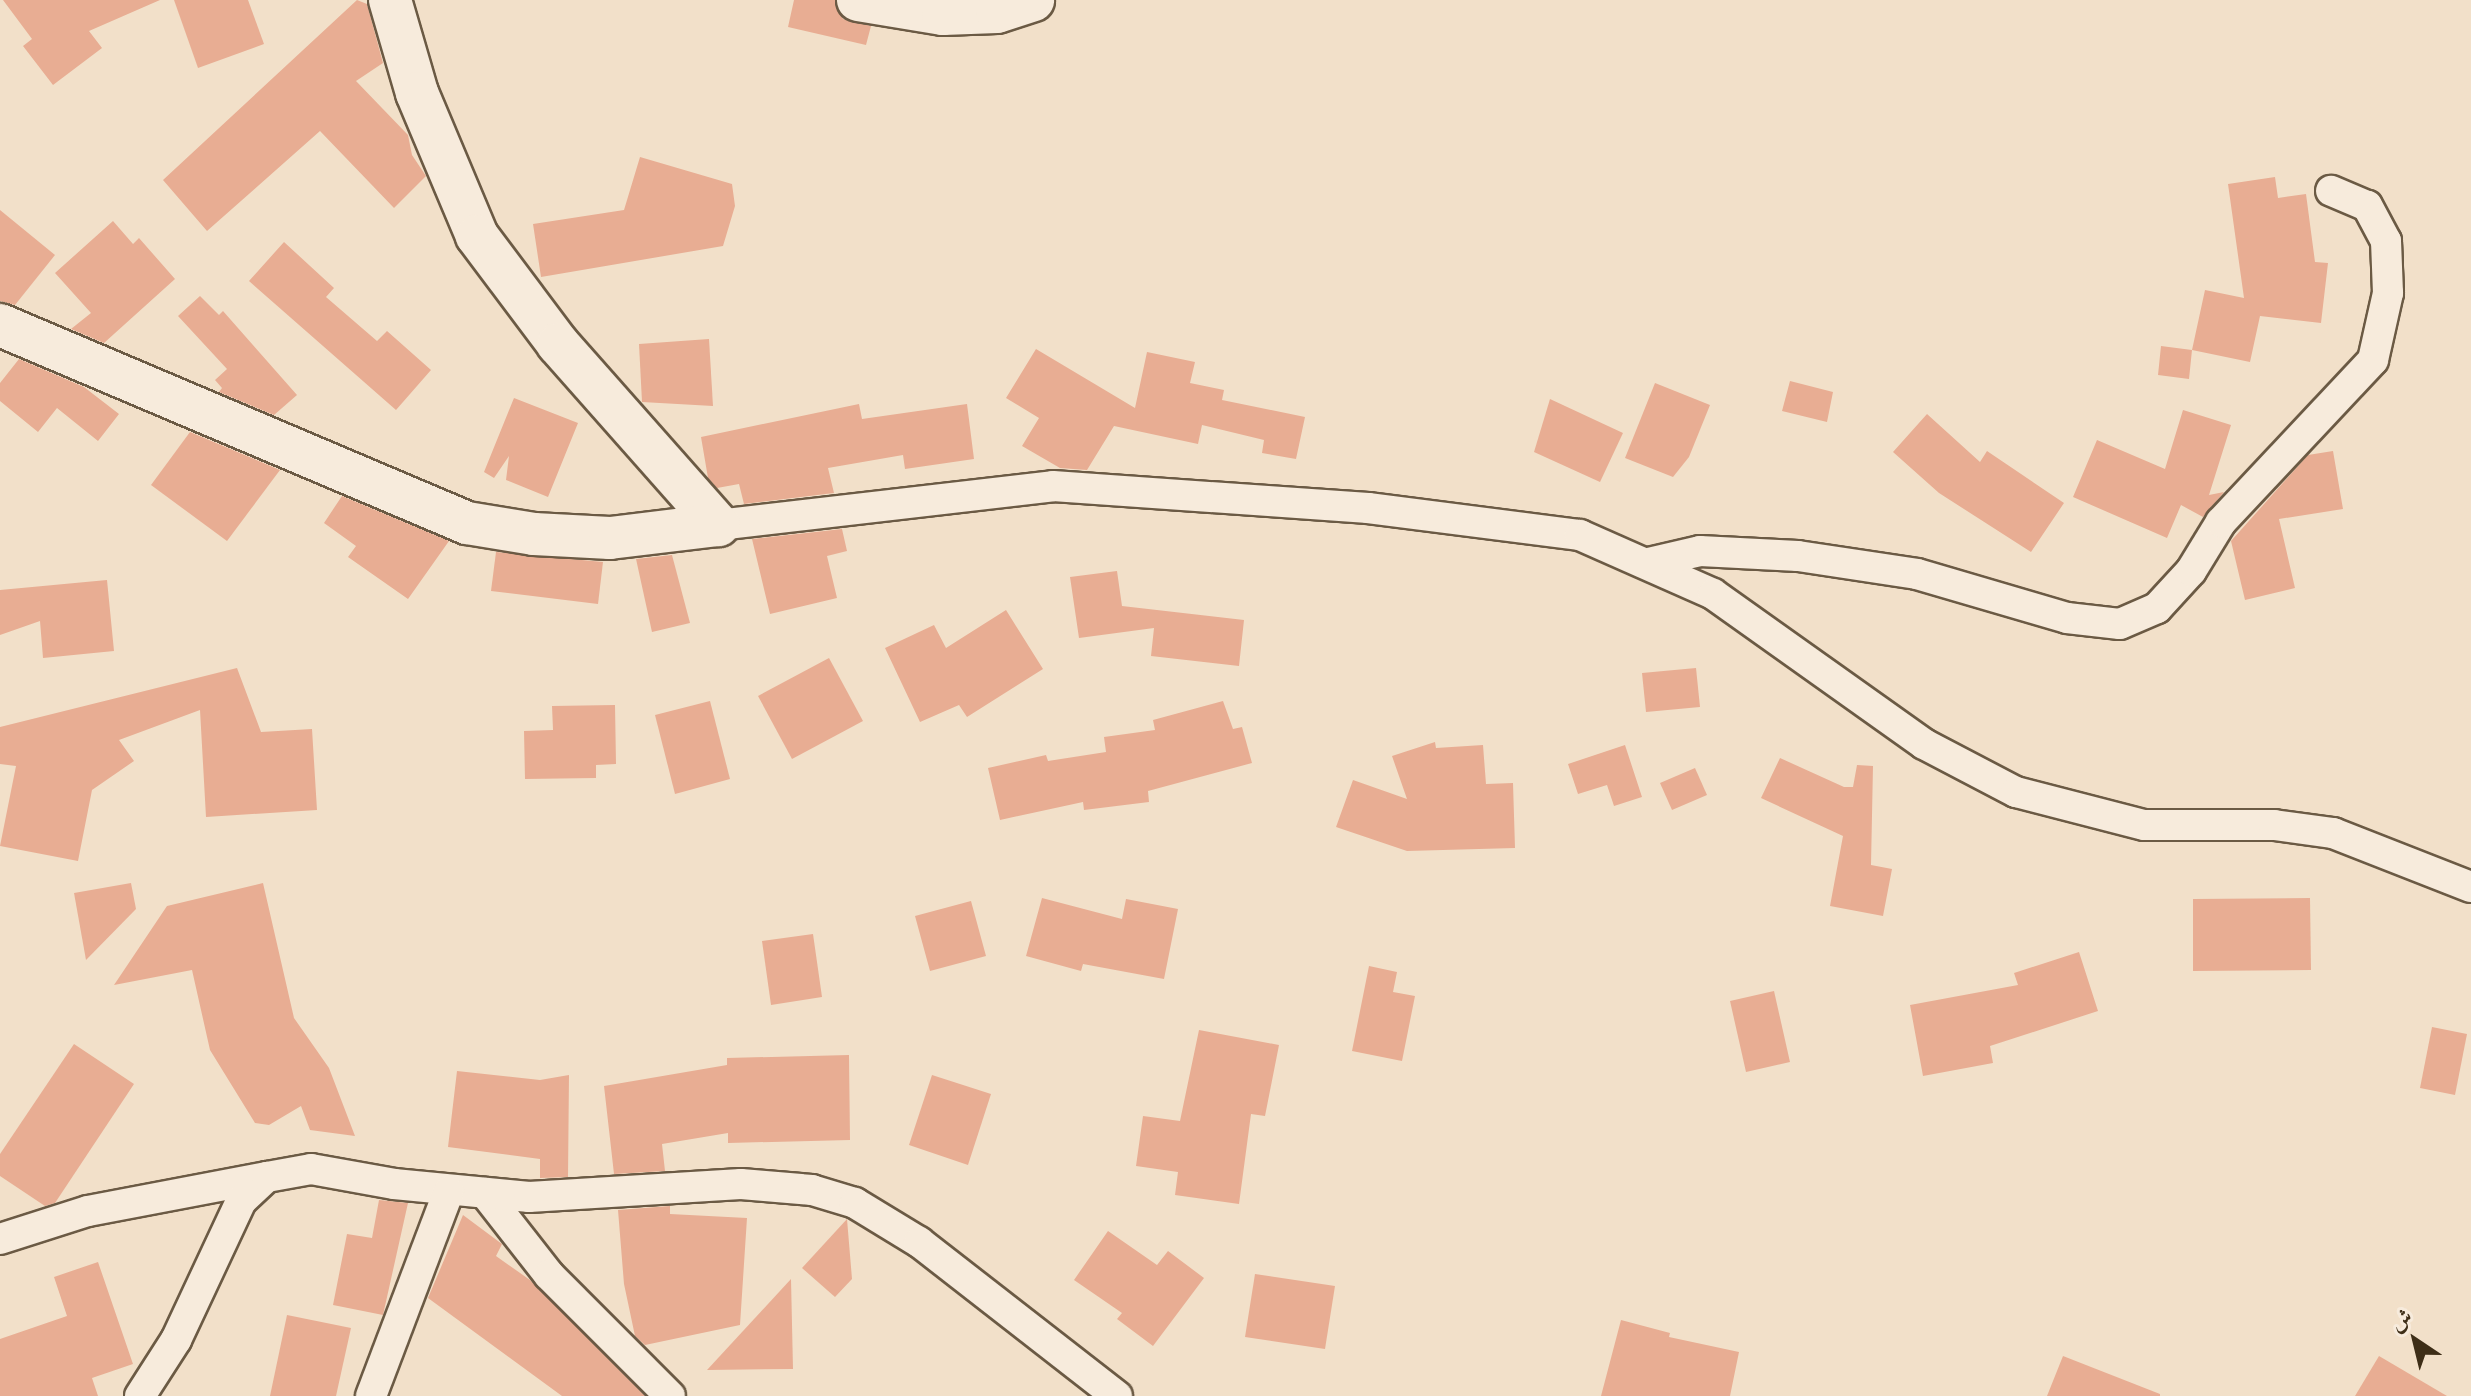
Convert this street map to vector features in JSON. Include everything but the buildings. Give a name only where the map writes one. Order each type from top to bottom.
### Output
[{"type":"street","points":[[390,0],[417,93],[477,236],[558,344],[718,525]]},
{"type":"street","points":[[858,0],[943,14],[997,12],[1033,0]]},
{"type":"street","points":[[1648,563],[1700,551],[1798,556],[1917,574],[2067,618],[2120,624],[2157,608],[2191,571],[2221,522],[2373,360],[2388,293],[2386,241],[2367,206],[2331,191]]},
{"type":"street","points":[[0,325],[467,523],[534,534],[610,538],[1053,486],[1368,508],[1580,535],[1713,594],[1924,744],[2016,792],[2144,825],[2274,825],[2333,833],[2471,887]]},
{"type":"street","points":[[0,1239],[88,1211],[311,1169],[449,1191],[529,1197],[775,1185],[855,1203],[919,1242],[1117,1396]]},
{"type":"street","points":[[140,1396],[176,1340],[236,1210],[267,1177]]},
{"type":"street","points":[[371,1396],[449,1191]]},
{"type":"street","points":[[485,1193],[549,1275],[670,1396]]}]
